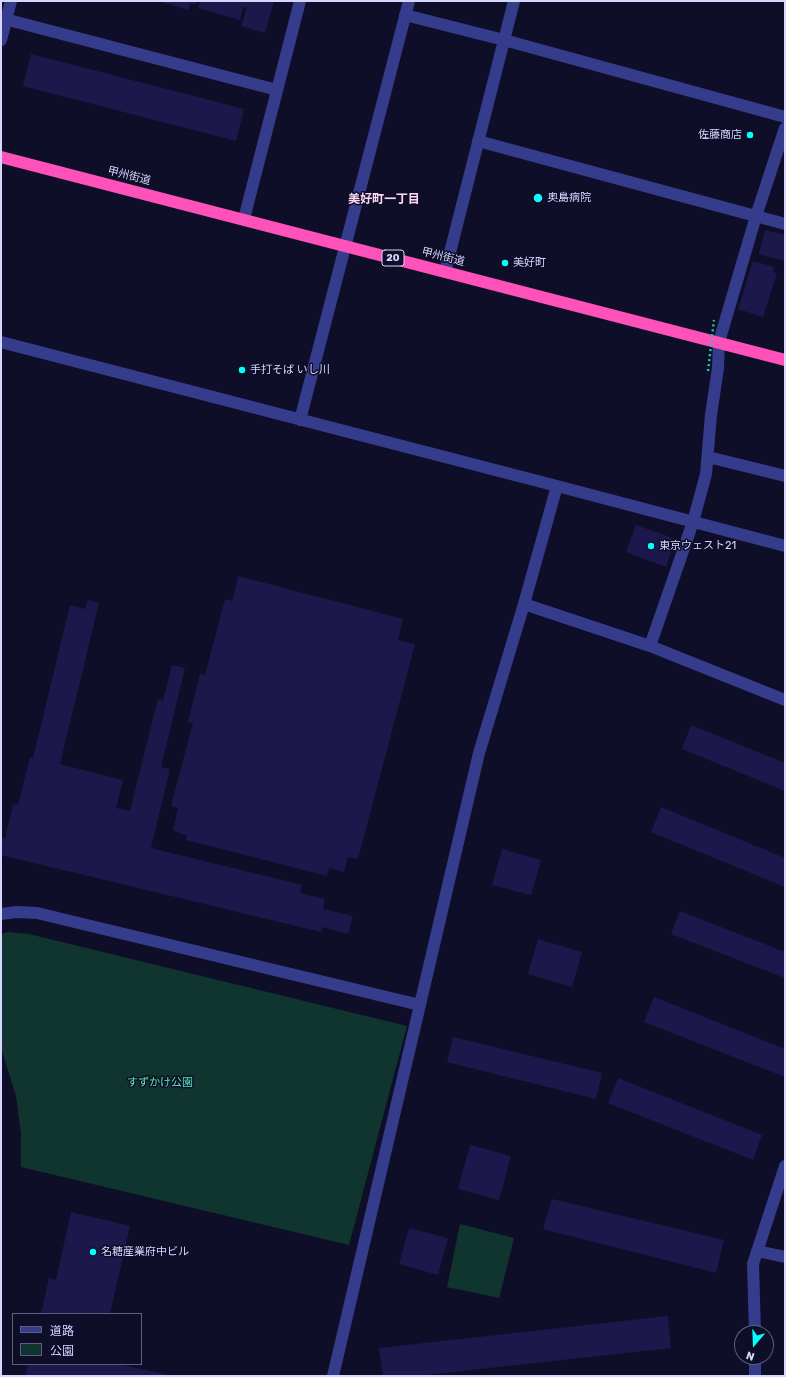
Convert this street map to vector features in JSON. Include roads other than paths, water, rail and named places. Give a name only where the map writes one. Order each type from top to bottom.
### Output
[{"type":"highway","name":"甲州街道","points":[[1,157],[785,360]]},
{"type":"street","points":[[1,40],[4,19],[11,1]]},
{"type":"street","points":[[244,219],[300,1]]},
{"type":"street","points":[[300,420],[344,246],[409,1]]},
{"type":"street","points":[[445,272],[514,1]]},
{"type":"street","points":[[405,15],[504,40],[785,116]]},
{"type":"street","points":[[4,19],[277,90]]},
{"type":"street","points":[[650,646],[693,522],[706,474],[711,415],[718,368],[718,342],[756,216],[785,128]]},
{"type":"street","points":[[478,141],[785,224]]},
{"type":"street","points":[[1,342],[785,546]]},
{"type":"street","points":[[708,457],[785,476]]},
{"type":"street","points":[[333,1376],[479,753],[524,604],[557,486]]},
{"type":"street","points":[[524,604],[650,646],[785,700]]},
{"type":"street","points":[[1,914],[18,912],[37,913],[420,1005]]},
{"type":"street","points":[[754,1325],[753,1264],[785,1166]]},
{"type":"street","points":[[757,1251],[785,1257]]},
{"type":"street","points":[[755,1365],[755,1376]]},
{"type":"place","name":"佐藤商店","points":[[750,135]]},
{"type":"place","name":"奥島病院","points":[[538,198]]},
{"type":"place","name":"美好町","points":[[505,263]]},
{"type":"place","name":"手打そば いし川","points":[[242,370]]},
{"type":"place","name":"東京ウェスト21","points":[[651,546]]},
{"type":"place","name":"名糖産業府中ビル","points":[[93,1252]]},
{"type":"district","name":"美好町一丁目","points":[[384,200]]},
{"type":"park label","name":"すずかけ公園","points":[[160,1083]]}]
